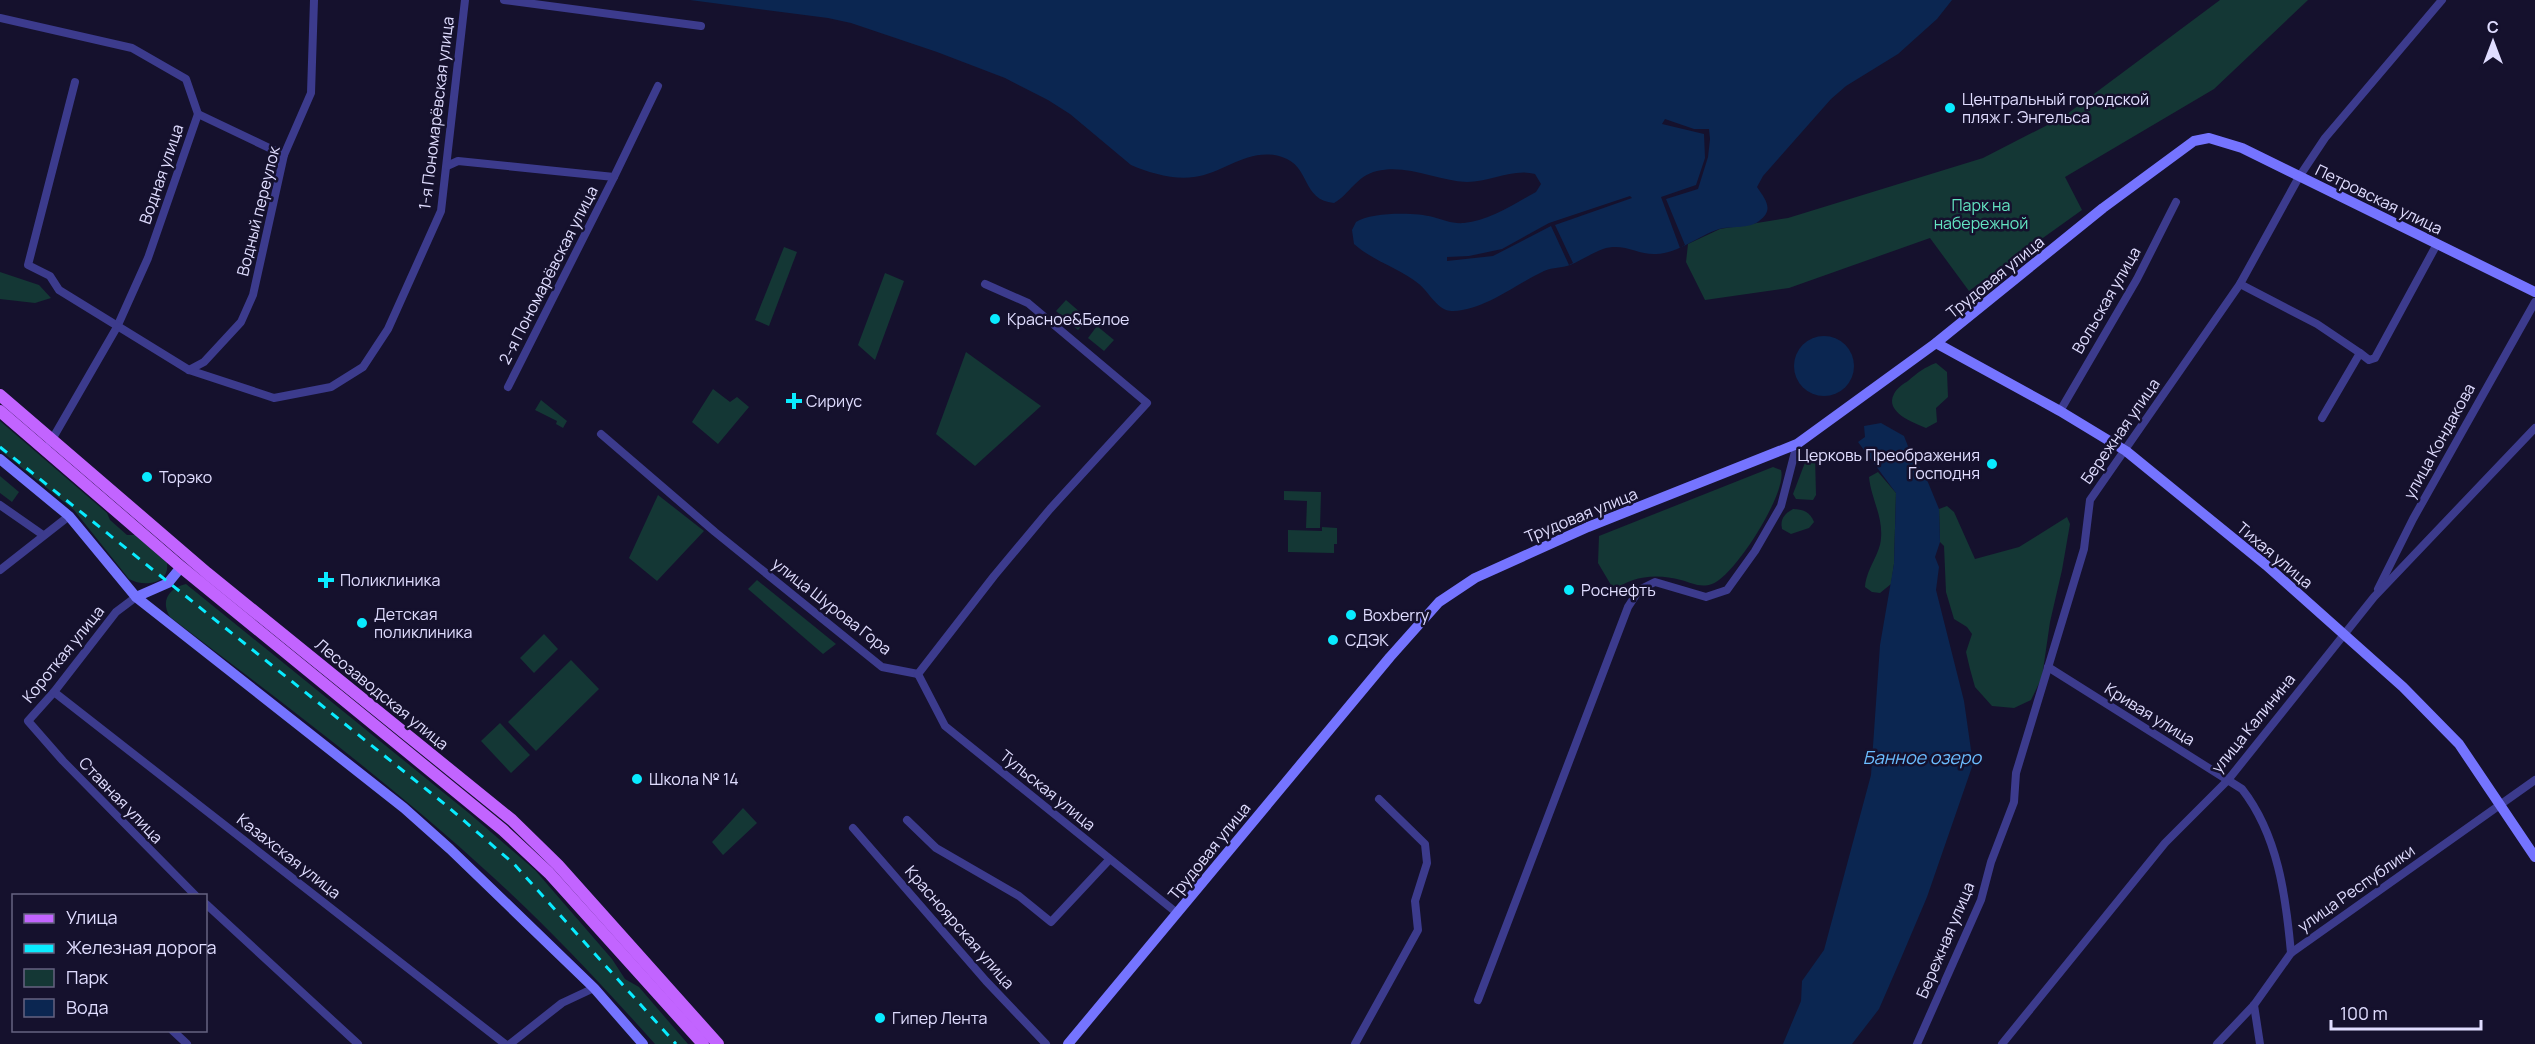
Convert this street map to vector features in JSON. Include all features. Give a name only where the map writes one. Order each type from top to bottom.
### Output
[{"type":"main road","name":"Петровская улица","points":[[2209,138],[2242,148],[2535,292]]},
{"type":"main road","name":"Трудовая улица","points":[[1068,1044],[1390,657],[1439,602],[1475,578],[1531,551],[1797,444],[1936,343],[2113,201],[2194,141],[2209,138]]},
{"type":"main road","name":"Тихая улица","points":[[1936,343],[2060,411],[2126,451],[2266,565],[2345,633],[2459,744],[2535,857]]},
{"type":"main road","name":"Лесозаводская улица","points":[[0,395],[49,445],[181,567],[503,830],[549,873],[703,1044]]},
{"type":"main road","name":"Лесозаводская улица","points":[[0,411],[49,445],[512,820],[558,864],[718,1044]]},
{"type":"main road","points":[[0,459],[69,516],[136,597],[404,808],[490,886],[594,988],[643,1044]]},
{"type":"main road","name":"Короткая улица","points":[[136,597],[168,583],[181,567]]},
{"type":"street","name":"Водный переулок","points":[[189,370],[204,362],[241,322],[253,295],[284,155],[311,93],[314,0]]},
{"type":"street","name":"1-я Пономарёвская улица","points":[[189,370],[274,398],[331,387],[363,367],[388,329],[441,211],[465,0]]},
{"type":"street","points":[[504,0],[701,26]]},
{"type":"street","name":"Бережная улица","points":[[1917,1044],[1981,900],[1991,862],[2014,802],[2016,773],[2084,549],[2090,500],[2240,284],[2300,177],[2325,138],[2442,0]]},
{"type":"street","name":"Водная улица","points":[[0,18],[132,48],[186,79],[198,114],[148,258],[117,327],[49,445]]},
{"type":"street","points":[[75,82],[28,265],[50,276],[59,290],[189,370]]},
{"type":"street","name":"2-я Пономарёвская улица","points":[[508,387],[658,86]]},
{"type":"street","points":[[198,114],[284,155]]},
{"type":"street","name":"2-я Пономарёвская улица","points":[[447,166],[458,161],[614,177]]},
{"type":"street","name":"Вольская улица","points":[[2060,411],[2137,279],[2176,202]]},
{"type":"street","points":[[2240,284],[2317,324],[2368,360],[2375,358],[2437,244]]},
{"type":"street","points":[[918,674],[994,576],[1050,509],[1147,403],[1028,303],[985,284]]},
{"type":"street","name":"улица Кондакова","points":[[2374,597],[2413,519],[2535,302]]},
{"type":"street","points":[[2322,418],[2360,353]]},
{"type":"street","name":"улица Калинина","points":[[2002,1044],[2165,843],[2228,780],[2374,597],[2535,428]]},
{"type":"street","name":"улица Шурова Гора","points":[[601,434],[716,532],[882,667],[918,674]]},
{"type":"street","points":[[1478,1000],[1628,607],[1639,590],[1655,582],[1706,597],[1727,590],[1755,551],[1781,506],[1797,444]]},
{"type":"street","points":[[0,504],[43,535]]},
{"type":"street","points":[[0,570],[69,516]]},
{"type":"street","name":"Короткая улица","points":[[28,721],[54,692],[116,612],[136,597]]},
{"type":"street","name":"Кривая улица","points":[[2048,667],[2242,789],[2251,800],[2275,852],[2283,889],[2290,954]]},
{"type":"street","name":"Тульская улица","points":[[918,674],[945,726],[1177,913]]},
{"type":"street","name":"Казахская улица","points":[[54,692],[505,1044]]},
{"type":"street","name":"Ставная улица","points":[[28,721],[63,761],[194,894]]},
{"type":"street","name":"улица Республики","points":[[2217,1044],[2254,1005],[2290,954],[2535,780]]},
{"type":"street","points":[[1355,1044],[1418,930],[1415,901],[1427,863],[1425,844],[1379,799]]},
{"type":"street","points":[[907,820],[936,848],[1019,896],[1051,922],[1109,860]]},
{"type":"street","name":"Красноярская улица","points":[[854,828],[986,981],[1046,1044]]},
{"type":"street","points":[[207,905],[358,1044]]},
{"type":"street","points":[[510,1044],[562,1003],[594,988]]},
{"type":"street","points":[[2254,1005],[2260,1044]]},
{"type":"street","points":[[174,1032],[187,1044]]},
{"type":"green space","name":"Парк на набережной","points":[[2220,0],[2308,0],[2214,89],[2065,177],[2082,210],[1969,291],[1930,238],[1789,288],[1705,300],[1686,262],[1688,244],[1720,229],[1788,218],[1983,158],[2063,117]]},
{"type":"green space","points":[[784,247],[797,252],[769,326],[755,320]]},
{"type":"green space","points":[[0,272],[39,285],[51,298],[35,303],[0,299]]},
{"type":"green space","points":[[885,273],[904,281],[875,360],[858,345]]},
{"type":"green space","points":[[1066,300],[1088,319],[1078,330],[1056,311]]},
{"type":"green space","points":[[1097,326],[1114,340],[1104,351],[1088,338]]},
{"type":"green space","points":[[966,352],[1041,406],[975,466],[936,434]]},
{"type":"green space","points":[[1936,363],[1947,372],[1948,397],[1936,408],[1937,422],[1926,428],[1902,416],[1893,406],[1892,400],[1900,387],[1921,370]]},
{"type":"green space","points":[[713,389],[730,402],[737,397],[749,407],[718,444],[692,422]]},
{"type":"green space","points":[[541,400],[567,421],[563,428],[556,424],[557,421],[535,410]]},
{"type":"green space","points":[[0,421],[107,513],[110,520],[127,535],[135,535],[167,563],[164,576],[160,580],[148,583],[129,579],[74,510],[0,450]]},
{"type":"green space","points":[[1809,452],[1815,456],[1816,495],[1813,500],[1796,499],[1793,494]]},
{"type":"green space","points":[[1773,467],[1781,470],[1781,481],[1768,514],[1745,551],[1722,578],[1712,584],[1696,585],[1672,578],[1644,577],[1627,582],[1611,592],[1611,585],[1598,563],[1599,536]]},
{"type":"green space","points":[[1878,472],[1896,493],[1894,564],[1891,584],[1880,593],[1872,592],[1865,587],[1881,538],[1880,522],[1869,477]]},
{"type":"green space","points":[[0,476],[19,492],[12,502],[0,493]]},
{"type":"green space","points":[[1284,491],[1321,492],[1320,528],[1306,528],[1307,501],[1284,500]]},
{"type":"green space","points":[[658,495],[704,531],[657,581],[629,558]]},
{"type":"green space","points":[[1947,506],[1954,512],[1975,559],[2019,547],[2067,517],[2070,524],[2050,622],[2042,677],[2031,700],[2014,708],[1992,706],[1975,687],[1966,652],[1972,634],[1967,627],[1954,619],[1946,592],[1944,546],[1940,542],[1939,509]]},
{"type":"green space","points":[[1793,509],[1806,512],[1814,522],[1809,528],[1791,534],[1782,529],[1782,520]]},
{"type":"green space","points":[[1322,527],[1337,528],[1337,544],[1334,544],[1334,553],[1288,552],[1288,530],[1322,531]]},
{"type":"green space","points":[[757,580],[836,644],[823,654],[748,589]]},
{"type":"green space","points":[[186,584],[470,814],[535,870],[612,959],[625,979],[639,987],[688,1044],[655,1044],[557,938],[455,843],[335,744],[170,617],[166,606],[168,596],[175,589]]},
{"type":"green space","points":[[544,634],[558,649],[534,673],[520,658]]},
{"type":"green space","points":[[571,660],[599,689],[536,751],[508,722]]},
{"type":"green space","points":[[500,723],[530,755],[511,773],[481,741]]},
{"type":"green space","points":[[743,808],[757,823],[723,855],[712,842]]},
{"type":"water","points":[[690,0],[1952,0],[1937,19],[1898,54],[1846,86],[1831,99],[1763,176],[1757,187],[1768,209],[1764,217],[1755,224],[1719,229],[1664,253],[1649,254],[1617,247],[1603,249],[1570,265],[1544,271],[1477,306],[1453,311],[1439,305],[1411,278],[1354,244],[1352,230],[1356,222],[1372,216],[1405,214],[1425,215],[1456,223],[1473,222],[1501,211],[1536,192],[1541,184],[1535,174],[1518,173],[1467,182],[1389,169],[1370,173],[1334,203],[1323,201],[1316,196],[1291,161],[1270,155],[1248,157],[1205,175],[1178,178],[1162,175],[1131,165],[1070,114],[1048,100],[1005,78],[937,52],[851,23],[828,18]]},
{"type":"water","points":[[1818,336],[1830,336],[1841,341],[1849,349],[1854,366],[1852,378],[1841,391],[1830,396],[1818,396],[1807,391],[1799,383],[1794,372],[1794,360],[1799,349],[1807,341]]},
{"type":"water","name":"Банное озеро","points":[[1881,423],[1904,436],[1911,454],[1925,475],[1939,509],[1940,542],[1935,557],[1939,567],[1936,590],[1964,701],[1973,764],[1927,897],[1879,1009],[1852,1044],[1783,1044],[1801,1001],[1802,981],[1824,950],[1871,775],[1880,645],[1894,564],[1896,493],[1858,442],[1865,437],[1864,426]]},
{"type":"pier","points":[[1665,119],[1694,129],[1709,129],[1708,157],[1698,189],[1666,199],[1685,245],[1680,248],[1661,197],[1696,185],[1705,158],[1704,134],[1662,124]]},
{"type":"pier","points":[[1630,196],[1632,198],[1555,225],[1573,263],[1569,265],[1551,226],[1493,256],[1447,261],[1447,257],[1469,256],[1502,249],[1549,223]]},
{"type":"railway","points":[[0,447],[447,806],[514,864],[676,1044]]},
{"type":"place","name":"Центральный городской пляж г. Энгельса","points":[[1950,108]]},
{"type":"place","name":"Красное&Белое","points":[[995,319]]},
{"type":"place","name":"Сириус","points":[[794,401]]},
{"type":"place","name":"Церковь Преображения Господня","points":[[1992,464]]},
{"type":"place","name":"Торэко","points":[[147,477]]},
{"type":"place","name":"Поликлиника","points":[[326,580]]},
{"type":"place","name":"Роснефть","points":[[1569,590]]},
{"type":"place","name":"Boxberry","points":[[1351,615]]},
{"type":"place","name":"Детская поликлиника","points":[[362,623]]},
{"type":"place","name":"СДЭК","points":[[1333,640]]},
{"type":"place","name":"Школа № 14","points":[[637,779]]},
{"type":"place","name":"Гипер Лента","points":[[880,1018]]}]
